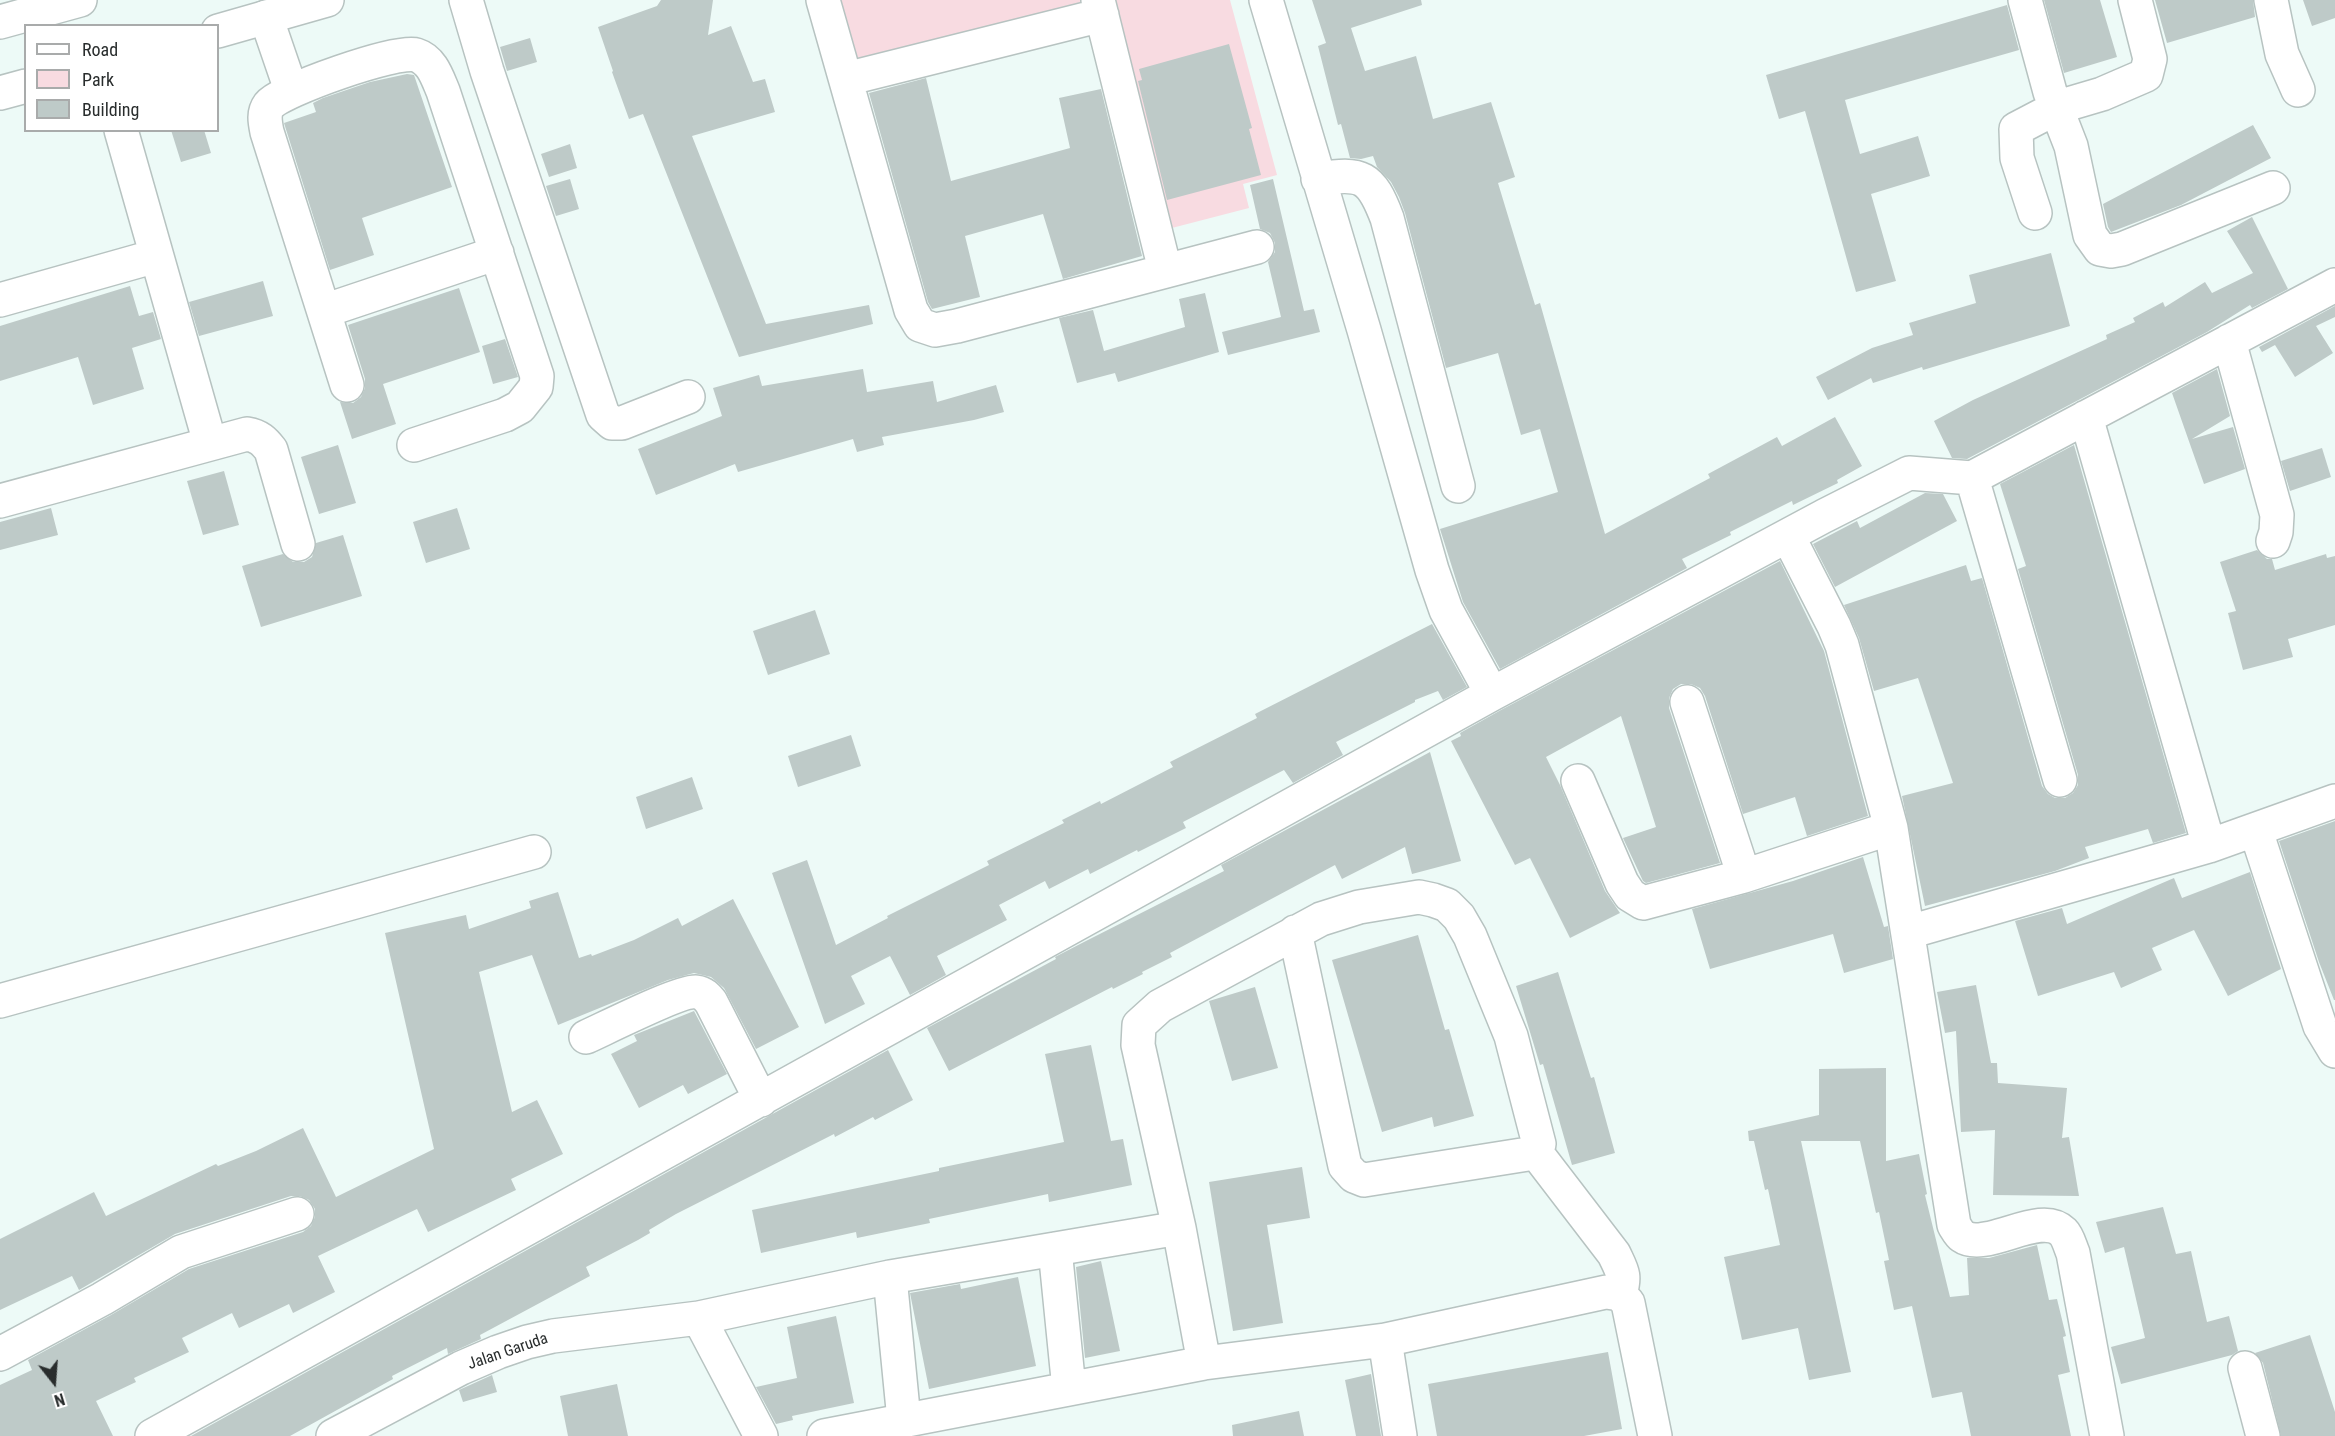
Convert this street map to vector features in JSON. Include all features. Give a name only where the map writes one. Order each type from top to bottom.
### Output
[{"type":"main road","points":[[0,22],[80,0]]},
{"type":"main road","points":[[219,32],[327,0]]},
{"type":"main road","points":[[466,0],[487,70],[603,415],[612,423],[622,423],[688,397]]},
{"type":"main road","points":[[823,0],[911,310],[920,325],[935,330],[957,326],[1257,247]]},
{"type":"main road","points":[[1266,0],[1364,330],[1432,570],[1446,610],[1492,694]]},
{"type":"main road","points":[[2025,0],[2050,92],[2071,146],[2090,235],[2100,249],[2122,249],[2273,188]]},
{"type":"main road","points":[[2035,213],[2017,158],[2016,129],[2058,108],[2102,94],[2146,75],[2150,59],[2135,0]]},
{"type":"main road","points":[[2271,0],[2282,54],[2298,90]]},
{"type":"main road","points":[[846,79],[1100,7],[1166,270]]},
{"type":"main road","points":[[266,17],[291,90]]},
{"type":"main road","points":[[347,384],[265,119],[270,104],[291,90],[399,54],[415,54],[436,73],[534,364],[536,387],[520,407],[505,415],[414,445]]},
{"type":"main road","points":[[0,93],[24,87]]},
{"type":"main road","points":[[122,132],[210,443]]},
{"type":"main road","points":[[1318,179],[1354,176],[1371,184],[1380,198],[1458,486]]},
{"type":"main road","points":[[324,311],[497,253]]},
{"type":"main road","points":[[0,300],[156,256]]},
{"type":"main road","points":[[152,1436],[1492,694],[1788,536],[1904,475],[1918,472],[1972,478],[2335,285]]},
{"type":"main road","points":[[2229,341],[2277,515],[2273,541]]},
{"type":"main road","points":[[2086,417],[2209,846]]},
{"type":"main road","points":[[0,501],[210,443],[247,434],[256,435],[271,450],[298,544]]},
{"type":"main road","points":[[1972,478],[2060,780]]},
{"type":"main road","points":[[1788,536],[1842,645],[1890,828],[1909,933],[1954,1225],[1962,1236],[1970,1239],[1986,1239],[2033,1226],[2056,1227],[2063,1232],[2073,1252],[2107,1436]]},
{"type":"main road","points":[[1687,702],[1744,876]]},
{"type":"main road","points":[[1578,781],[1622,883],[1636,900],[1642,903],[1650,903],[1744,876],[1890,828]]},
{"type":"main road","points":[[1909,933],[2209,846],[2335,801]]},
{"type":"main road","points":[[2256,831],[2320,1026],[2335,1051]]},
{"type":"main road","points":[[0,1001],[534,852]]},
{"type":"main road","points":[[1204,1363],[1179,1228],[1138,1045],[1139,1025],[1160,1006],[1296,932],[1321,919],[1359,907],[1419,897],[1448,905],[1459,917],[1470,936],[1511,1036],[1539,1144],[1535,1151],[1528,1154],[1364,1179],[1354,1176],[1345,1166],[1296,932]]},
{"type":"main road","points":[[585,1037],[677,997],[695,992],[704,994],[711,1002],[761,1100]]},
{"type":"main road","points":[[1535,1151],[1614,1254],[1623,1271],[1625,1281],[1620,1294]]},
{"type":"main road","points":[[0,1354],[102,1299],[181,1252],[297,1214]]},
{"type":"main road","name":"Jalan Garuda","points":[[333,1436],[460,1368],[527,1342],[552,1336],[699,1318],[890,1277],[1179,1228]]},
{"type":"main road","points":[[1055,1249],[1069,1389]]},
{"type":"main road","points":[[890,1277],[904,1420]]},
{"type":"main road","points":[[824,1436],[1204,1363],[1384,1340],[1606,1292],[1620,1294],[1628,1303],[1655,1436]]},
{"type":"main road","points":[[699,1318],[761,1436]]},
{"type":"main road","points":[[1384,1340],[1400,1436]]},
{"type":"main road","points":[[2245,1368],[2263,1436]]},
{"type":"green space","points":[[830,0],[1083,0],[1085,8],[846,66]]},
{"type":"green space","points":[[1106,0],[1230,0],[1277,175],[1243,184],[1249,208],[1168,229]]},
{"type":"building","points":[[661,0],[713,0],[708,35],[731,26],[753,82],[765,79],[775,112],[692,136],[766,324],[869,305],[873,324],[739,357],[643,114],[629,119],[598,27],[657,6]]},
{"type":"building","points":[[1312,0],[1421,0],[1422,5],[1351,28],[1365,71],[1416,56],[1433,119],[1491,102],[1515,177],[1498,183],[1535,305],[1540,303],[1605,534],[1710,478],[1708,474],[1777,437],[1782,446],[1835,417],[1862,466],[1837,480],[1838,483],[1793,505],[1792,501],[1730,532],[1731,535],[1682,559],[1687,568],[1500,669],[1463,602],[1440,529],[1558,492],[1540,429],[1521,435],[1498,353],[1446,368],[1399,197],[1391,182],[1377,167],[1373,156],[1361,159],[1350,158],[1341,124],[1338,125],[1318,46],[1326,43]]},
{"type":"building","points":[[2044,0],[2100,0],[2117,57],[2064,73]]},
{"type":"building","points":[[2155,0],[2253,0],[2255,17],[2167,43]]},
{"type":"building","points":[[2303,0],[2335,0],[2335,18],[2312,26]]},
{"type":"building","points":[[2007,5],[2019,50],[1845,100],[1860,154],[1918,136],[1930,176],[1871,194],[1896,281],[1856,292],[1805,111],[1779,119],[1766,75]]},
{"type":"building","points":[[530,38],[537,62],[507,71],[500,47]]},
{"type":"building","points":[[1229,44],[1252,128],[1249,129],[1261,175],[1167,200],[1138,81],[1142,80],[1139,69]]},
{"type":"building","points":[[407,74],[414,75],[452,187],[362,218],[374,255],[330,270],[284,123],[316,112],[313,103],[323,98],[370,82]]},
{"type":"building","points":[[926,78],[951,181],[1070,148],[1059,98],[1101,89],[1142,256],[1063,279],[1043,214],[965,236],[980,297],[932,309],[928,302],[869,93]]},
{"type":"building","points":[[2253,125],[2271,158],[2181,205],[2111,232],[2103,204]]},
{"type":"building","points":[[172,132],[205,132],[211,153],[181,162]]},
{"type":"building","points":[[570,144],[577,168],[549,177],[541,154]]},
{"type":"building","points":[[570,179],[579,209],[556,216],[546,186]]},
{"type":"building","points":[[1273,179],[1304,311],[1314,309],[1320,332],[1228,355],[1222,332],[1281,317],[1268,262],[1275,252],[1275,243],[1270,233],[1260,229],[1250,185]]},
{"type":"building","points":[[2252,217],[2288,289],[2252,308],[2250,305],[2207,332],[1967,459],[1952,458],[1934,421],[1973,400],[2107,339],[2106,335],[2135,322],[2133,318],[2163,302],[2165,307],[2205,282],[2212,293],[2253,273],[2227,231]]},
{"type":"building","points":[[2051,253],[2070,326],[1923,370],[1922,367],[1873,383],[1871,378],[1828,400],[1816,377],[1872,348],[1913,335],[1909,323],[1976,303],[1969,275]]},
{"type":"building","points":[[263,281],[273,316],[199,336],[189,302]]},
{"type":"building","points":[[130,286],[139,316],[153,312],[161,339],[132,348],[144,389],[93,405],[78,357],[0,381],[0,326]]},
{"type":"building","points":[[459,288],[480,352],[383,384],[396,424],[352,439],[340,402],[353,403],[361,397],[365,388],[365,379],[348,325]]},
{"type":"building","points":[[1205,293],[1219,352],[1118,382],[1115,373],[1077,383],[1059,318],[1093,310],[1104,351],[1185,327],[1179,299]]},
{"type":"building","points":[[2335,306],[2335,317],[2316,326],[2333,353],[2295,377],[2275,345],[2262,352],[2259,347]]},
{"type":"building","points":[[505,339],[518,377],[493,384],[482,346]]},
{"type":"building","points":[[863,369],[867,392],[933,381],[937,402],[996,385],[1004,412],[974,420],[882,437],[884,445],[857,452],[853,439],[738,472],[735,464],[656,495],[638,449],[722,416],[713,388],[759,375],[762,386]]},
{"type":"building","points":[[2217,369],[2230,416],[2192,439],[2233,427],[2245,469],[2204,484],[2172,393]]},
{"type":"building","points":[[338,445],[356,503],[319,514],[301,457]]},
{"type":"building","points":[[2074,445],[2186,833],[2153,843],[2148,829],[2085,847],[2089,858],[2055,871],[1925,906],[1902,796],[1953,783],[1918,678],[1874,691],[1859,638],[1844,605],[1966,565],[1971,581],[1982,578],[2042,786],[2048,794],[2055,798],[2065,798],[2073,793],[2078,785],[2078,775],[2018,569],[2026,566],[2000,484]]},
{"type":"building","points":[[2322,448],[2331,477],[2290,491],[2281,461]]},
{"type":"building","points":[[224,471],[239,525],[203,535],[187,481]]},
{"type":"building","points":[[1925,493],[1943,494],[1957,521],[1835,587],[1813,544],[1857,521],[1860,528]]},
{"type":"building","points":[[51,508],[58,535],[0,550],[0,522]]},
{"type":"building","points":[[457,508],[470,549],[426,563],[413,522]]},
{"type":"building","points":[[343,535],[362,596],[261,627],[242,566],[283,554],[293,562],[304,562],[312,557],[316,543]]},
{"type":"building","points":[[2257,550],[2267,559],[2272,559],[2275,570],[2326,554],[2327,558],[2335,556],[2335,625],[2288,639],[2293,657],[2243,670],[2228,613],[2236,611],[2220,562]]},
{"type":"building","points":[[1780,561],[1824,651],[1868,816],[1807,836],[1795,797],[1743,814],[1705,696],[1700,688],[1691,684],[1681,684],[1673,689],[1669,698],[1669,708],[1720,863],[1646,883],[1643,881],[1623,838],[1656,827],[1621,716],[1546,757],[1605,891],[1620,913],[1570,938],[1530,858],[1515,865],[1451,741],[1461,736],[1460,733],[1501,710]]},
{"type":"building","points":[[815,610],[830,654],[768,675],[753,631]]},
{"type":"building","points":[[1432,624],[1467,687],[1443,700],[1438,691],[1415,700],[1336,742],[1343,755],[1293,783],[1284,770],[1183,822],[1186,828],[1138,852],[1137,850],[1090,874],[1088,869],[1049,889],[1045,881],[999,905],[1007,920],[937,956],[946,975],[910,995],[890,956],[851,976],[865,1004],[825,1024],[772,873],[807,860],[836,945],[888,918],[887,916],[989,865],[987,861],[1064,823],[1062,820],[1100,801],[1101,804],[1173,767],[1170,762],[1257,718],[1255,714]]},
{"type":"building","points":[[851,735],[861,766],[798,787],[788,756]]},
{"type":"building","points":[[1430,752],[1461,861],[1412,874],[1405,847],[1342,879],[1335,865],[1170,953],[1172,957],[1142,972],[1143,974],[1113,989],[1112,987],[949,1071],[927,1028],[1056,959],[1055,957],[1224,871],[1221,865]]},
{"type":"building","points":[[692,777],[703,809],[646,829],[636,797]]},
{"type":"building","points":[[2335,821],[2335,1000],[2334,1000],[2279,841]]},
{"type":"building","points":[[1863,857],[1884,927],[1888,926],[1893,959],[1844,973],[1833,934],[1710,969],[1692,909],[1793,881]]},
{"type":"building","points":[[2250,872],[2281,969],[2228,996],[2194,930],[2152,948],[2162,970],[2121,988],[2114,972],[2038,996],[2015,921],[2062,908],[2067,924],[2174,878],[2182,898]]},
{"type":"building","points":[[558,892],[579,958],[591,954],[592,956],[634,940],[678,918],[682,926],[733,899],[799,1027],[756,1049],[724,988],[711,977],[694,973],[668,980],[558,1025],[532,955],[479,972],[512,1112],[537,1100],[563,1154],[511,1179],[516,1190],[428,1232],[417,1209],[318,1256],[335,1292],[293,1313],[289,1304],[239,1328],[232,1313],[182,1338],[189,1352],[134,1378],[136,1382],[96,1401],[113,1436],[0,1436],[0,1385],[32,1370],[28,1360],[189,1269],[303,1232],[311,1226],[315,1217],[315,1209],[309,1200],[300,1196],[291,1196],[175,1234],[79,1290],[72,1276],[0,1310],[0,1239],[94,1192],[106,1216],[216,1164],[218,1166],[256,1151],[303,1128],[336,1197],[434,1149],[385,933],[466,915],[469,929],[531,908],[529,901]]},
{"type":"building","points":[[1418,935],[1445,1030],[1449,1029],[1474,1116],[1434,1127],[1432,1117],[1382,1132],[1332,960]]},
{"type":"building","points":[[1558,972],[1591,1078],[1594,1077],[1615,1153],[1572,1165],[1543,1064],[1540,1065],[1516,986]]},
{"type":"building","points":[[1976,985],[1991,1063],[1997,1063],[1998,1083],[2067,1088],[2062,1138],[2069,1137],[2079,1196],[1993,1195],[1995,1130],[1961,1132],[1956,1031],[1945,1033],[1937,992]]},
{"type":"building","points":[[1255,987],[1278,1068],[1232,1081],[1209,1001]]},
{"type":"building","points":[[694,1011],[727,1074],[688,1094],[683,1085],[639,1108],[611,1054],[637,1041],[634,1035]]},
{"type":"building","points":[[1091,1045],[1111,1141],[1123,1139],[1132,1185],[1049,1202],[1048,1194],[929,1219],[930,1223],[857,1238],[856,1232],[761,1253],[752,1210],[1064,1142],[1045,1054]]},
{"type":"building","points":[[888,1050],[913,1100],[875,1120],[873,1117],[835,1137],[834,1134],[676,1214],[649,1230],[650,1233],[586,1267],[590,1276],[480,1335],[481,1339],[448,1354],[447,1348],[392,1376],[393,1379],[290,1436],[191,1436]]},
{"type":"building","points":[[1886,1068],[1886,1161],[1919,1154],[1927,1194],[1925,1195],[1950,1297],[1969,1295],[1967,1258],[1989,1258],[2037,1245],[2049,1300],[2057,1299],[2066,1336],[2063,1337],[2070,1372],[2058,1375],[2071,1436],[1971,1436],[1962,1392],[1932,1398],[1912,1306],[1894,1310],[1884,1261],[1889,1260],[1860,1141],[1801,1141],[1851,1372],[1809,1380],[1798,1328],[1742,1340],[1724,1257],[1780,1245],[1768,1189],[1765,1190],[1754,1141],[1749,1141],[1748,1131],[1819,1115],[1819,1069]]},
{"type":"building","points":[[1302,1167],[1310,1218],[1267,1225],[1283,1323],[1233,1331],[1209,1182]]},
{"type":"building","points":[[2163,1207],[2176,1254],[2191,1251],[2207,1322],[2229,1316],[2238,1351],[2232,1355],[2121,1384],[2111,1347],[2145,1338],[2124,1247],[2105,1253],[2096,1222]]},
{"type":"building","points":[[1101,1261],[1120,1351],[1085,1358],[1076,1267]]},
{"type":"building","points":[[1018,1277],[1036,1366],[929,1389],[910,1293],[960,1284],[961,1289]]},
{"type":"building","points":[[836,1316],[854,1403],[792,1416],[793,1420],[776,1424],[756,1387],[797,1378],[787,1327]]},
{"type":"building","points":[[2310,1335],[2335,1412],[2335,1436],[2281,1436],[2263,1363],[2255,1353]]},
{"type":"building","points":[[1608,1352],[1622,1429],[1584,1436],[1437,1436],[1428,1384]]},
{"type":"building","points":[[1371,1374],[1381,1436],[1356,1436],[1345,1380]]},
{"type":"building","points":[[492,1375],[497,1392],[463,1402],[459,1390]]},
{"type":"building","points":[[617,1384],[628,1436],[568,1436],[560,1396]]},
{"type":"building","points":[[1299,1411],[1304,1436],[1233,1436],[1232,1425]]}]
